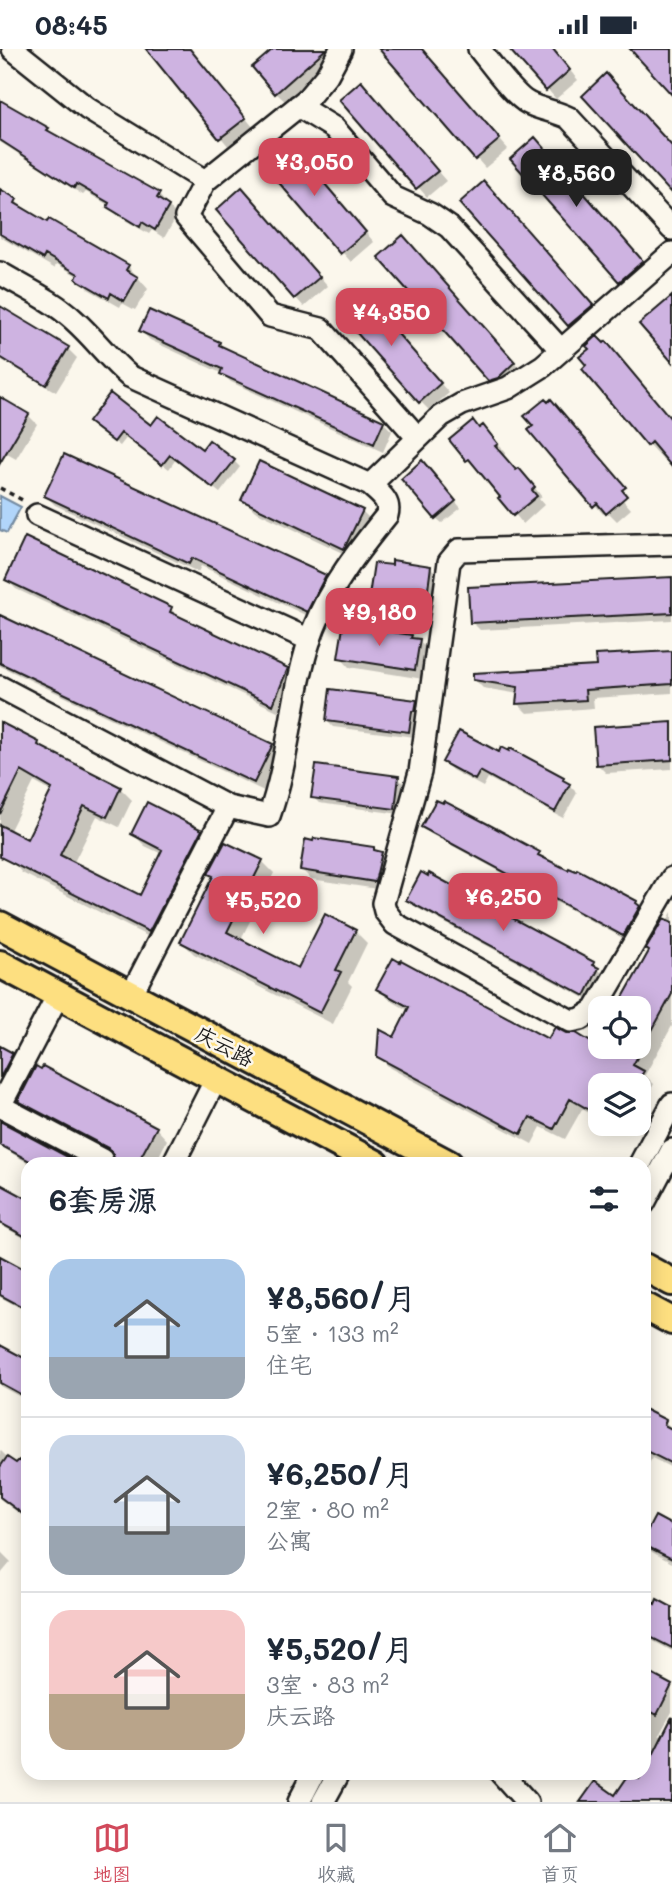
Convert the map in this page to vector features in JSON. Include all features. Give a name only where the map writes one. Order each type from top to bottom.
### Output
[{"type":"main road","name":"庆云路","points":[[0,925],[436,1157]]},
{"type":"main road","name":"庆云路","points":[[0,964],[363,1157]]},
{"type":"main road","points":[[651,1271],[672,1282]]},
{"type":"main road","points":[[651,1310],[672,1321]]},
{"type":"street","points":[[13,49],[88,110],[205,181]]},
{"type":"street","points":[[341,49],[322,82],[298,107],[205,181],[186,217],[270,316],[321,328],[418,438]]},
{"type":"street","points":[[479,49],[523,101],[569,118],[672,229]]},
{"type":"street","points":[[298,107],[334,128],[393,197],[430,214],[449,227],[561,350]]},
{"type":"street","points":[[370,485],[452,408],[508,388],[543,366],[672,253]]},
{"type":"street","points":[[0,273],[67,314],[130,376],[370,485],[386,500],[388,509],[387,515],[341,573],[324,604],[310,640],[278,791],[269,816],[228,807],[0,687]]},
{"type":"street","points":[[37,515],[310,640]]},
{"type":"street","points":[[672,544],[459,550],[449,562],[420,772],[383,903],[385,911],[395,924],[571,1021],[581,1019],[595,1010],[672,878]]},
{"type":"street","points":[[131,995],[228,807]]},
{"type":"street","points":[[58,995],[0,1106],[96,1157]]},
{"type":"street","points":[[177,1157],[216,1079]]},
{"type":"street","points":[[644,1157],[672,1104]]},
{"type":"street","points":[[651,1190],[672,1150]]},
{"type":"street","points":[[299,1802],[310,1780]]},
{"type":"street","points":[[323,1802],[335,1780]]},
{"type":"street","points":[[507,1780],[527,1802]]},
{"type":"path","points":[[0,488],[25,502],[37,515]]},
{"type":"water","points":[[0,496],[21,507],[7,533],[0,530]]},
{"type":"building","points":[[146,49],[190,49],[246,118],[219,139]]},
{"type":"building","points":[[273,49],[326,49],[275,94],[252,67]]},
{"type":"building","points":[[379,49],[422,49],[500,139],[475,160]]},
{"type":"building","points":[[509,49],[553,49],[570,70],[546,91]]},
{"type":"building","points":[[630,49],[672,49],[672,95]]},
{"type":"building","points":[[606,73],[672,146],[672,194],[582,96]]},
{"type":"building","points":[[361,81],[438,171],[416,189],[339,100]]},
{"type":"building","points":[[0,100],[49,128],[47,130],[160,193],[157,198],[169,206],[155,230],[142,222],[140,227],[107,207],[109,203],[76,184],[74,188],[0,140]]},
{"type":"building","points":[[535,137],[643,261],[619,282],[510,159]]},
{"type":"building","points":[[289,142],[366,232],[340,254],[263,164]]},
{"type":"building","points":[[484,181],[593,305],[568,326],[459,203]]},
{"type":"building","points":[[242,187],[320,277],[294,299],[216,210]]},
{"type":"building","points":[[0,189],[17,199],[15,203],[47,222],[49,219],[129,265],[126,270],[138,277],[124,301],[111,293],[109,298],[76,279],[78,274],[45,255],[43,259],[0,234]]},
{"type":"building","points":[[403,235],[515,362],[498,378],[488,381],[378,257]]},
{"type":"building","points":[[363,294],[441,383],[419,403],[340,314]]},
{"type":"building","points":[[672,296],[672,362],[639,324]]},
{"type":"building","points":[[0,306],[69,347],[46,385],[0,357]]},
{"type":"building","points":[[149,310],[384,421],[374,444],[220,374],[222,369],[139,331]]},
{"type":"building","points":[[597,336],[604,343],[606,341],[672,420],[672,467],[651,442],[647,446],[582,369],[586,365],[579,357],[589,349],[586,346]]},
{"type":"building","points":[[110,393],[151,425],[158,416],[202,449],[209,440],[235,460],[213,488],[170,455],[162,465],[121,433],[114,442],[88,422]]},
{"type":"building","points":[[0,397],[29,414],[0,463]]},
{"type":"building","points":[[545,399],[548,402],[551,399],[626,487],[622,490],[627,496],[606,514],[597,503],[593,507],[528,430],[533,426],[524,416]]},
{"type":"building","points":[[473,420],[479,428],[483,425],[498,444],[495,446],[535,487],[532,490],[537,496],[513,516],[469,459],[466,461],[449,440]]},
{"type":"building","points":[[64,454],[326,575],[307,612],[192,558],[189,564],[44,496]]},
{"type":"building","points":[[422,460],[456,501],[435,519],[401,479]]},
{"type":"building","points":[[259,461],[363,510],[344,549],[241,500]]},
{"type":"building","points":[[25,537],[172,607],[170,612],[288,668],[273,705],[5,580]]},
{"type":"building","points":[[392,560],[431,566],[426,605],[369,596],[374,563],[392,565]]},
{"type":"building","points":[[672,577],[672,613],[470,623],[468,587]]},
{"type":"building","points":[[0,615],[273,744],[254,783],[0,663]]},
{"type":"building","points":[[343,627],[412,635],[411,638],[420,639],[415,670],[338,658]]},
{"type":"building","points":[[672,651],[672,684],[585,690],[586,700],[516,704],[518,687],[473,680],[473,673],[596,666],[595,655]]},
{"type":"building","points":[[330,689],[417,700],[415,711],[412,711],[409,732],[326,721]]},
{"type":"building","points":[[0,722],[39,742],[38,745],[121,787],[107,817],[84,806],[60,855],[140,895],[162,850],[131,834],[147,802],[202,830],[149,932],[0,857],[0,825],[27,839],[52,789],[21,771],[0,814]]},
{"type":"building","points":[[672,722],[672,760],[596,765],[593,727]]},
{"type":"building","points":[[459,731],[499,752],[501,747],[509,751],[510,748],[564,777],[563,780],[570,784],[555,812],[480,771],[475,780],[442,762]]},
{"type":"building","points":[[316,765],[399,776],[395,809],[311,798]]},
{"type":"building","points":[[436,800],[443,803],[444,801],[540,852],[538,855],[568,870],[577,869],[637,901],[640,906],[623,936],[421,827]]},
{"type":"building","points":[[314,838],[374,847],[374,850],[382,852],[375,882],[300,870],[305,839],[313,841]]},
{"type":"building","points":[[225,842],[263,860],[227,932],[298,968],[325,914],[356,930],[336,970],[341,972],[320,1013],[180,942],[213,876],[208,874]]},
{"type":"building","points":[[421,872],[428,876],[429,873],[594,962],[593,965],[599,968],[585,996],[406,900]]},
{"type":"building","points":[[663,919],[672,923],[672,994],[651,1032],[651,996],[624,996],[649,951],[646,949]]},
{"type":"building","points":[[393,958],[548,1039],[555,1027],[566,1033],[576,1033],[588,1040],[588,1059],[636,1059],[633,1065],[644,1071],[588,1073],[588,1109],[570,1099],[554,1129],[530,1117],[521,1134],[377,1057],[379,1029],[394,1037],[409,1007],[376,989]]},
{"type":"building","points":[[0,1046],[13,1053],[0,1078]]},
{"type":"building","points":[[36,1066],[41,1069],[43,1066],[157,1127],[141,1157],[113,1157],[108,1148],[18,1101]]},
{"type":"building","points":[[0,1121],[68,1157],[22,1157],[0,1145]]},
{"type":"building","points":[[0,1184],[21,1195],[21,1234],[0,1223]]},
{"type":"building","points":[[0,1256],[21,1267],[21,1306],[0,1295]]},
{"type":"building","points":[[0,1345],[21,1356],[21,1394],[0,1383]]},
{"type":"building","points":[[651,1412],[666,1420],[664,1425],[672,1429],[672,1464],[651,1454]]},
{"type":"building","points":[[7,1457],[16,1463],[21,1462],[21,1513],[0,1497],[0,1467]]},
{"type":"building","points":[[655,1516],[672,1525],[672,1559],[651,1548],[651,1524]]},
{"type":"building","points":[[657,1599],[672,1607],[672,1648],[651,1638],[651,1602],[655,1604]]},
{"type":"building","points":[[651,1674],[672,1685],[657,1715],[651,1712]]},
{"type":"building","points":[[672,1717],[672,1802],[580,1802],[595,1781],[615,1795],[625,1780],[651,1780],[651,1759]]}]
